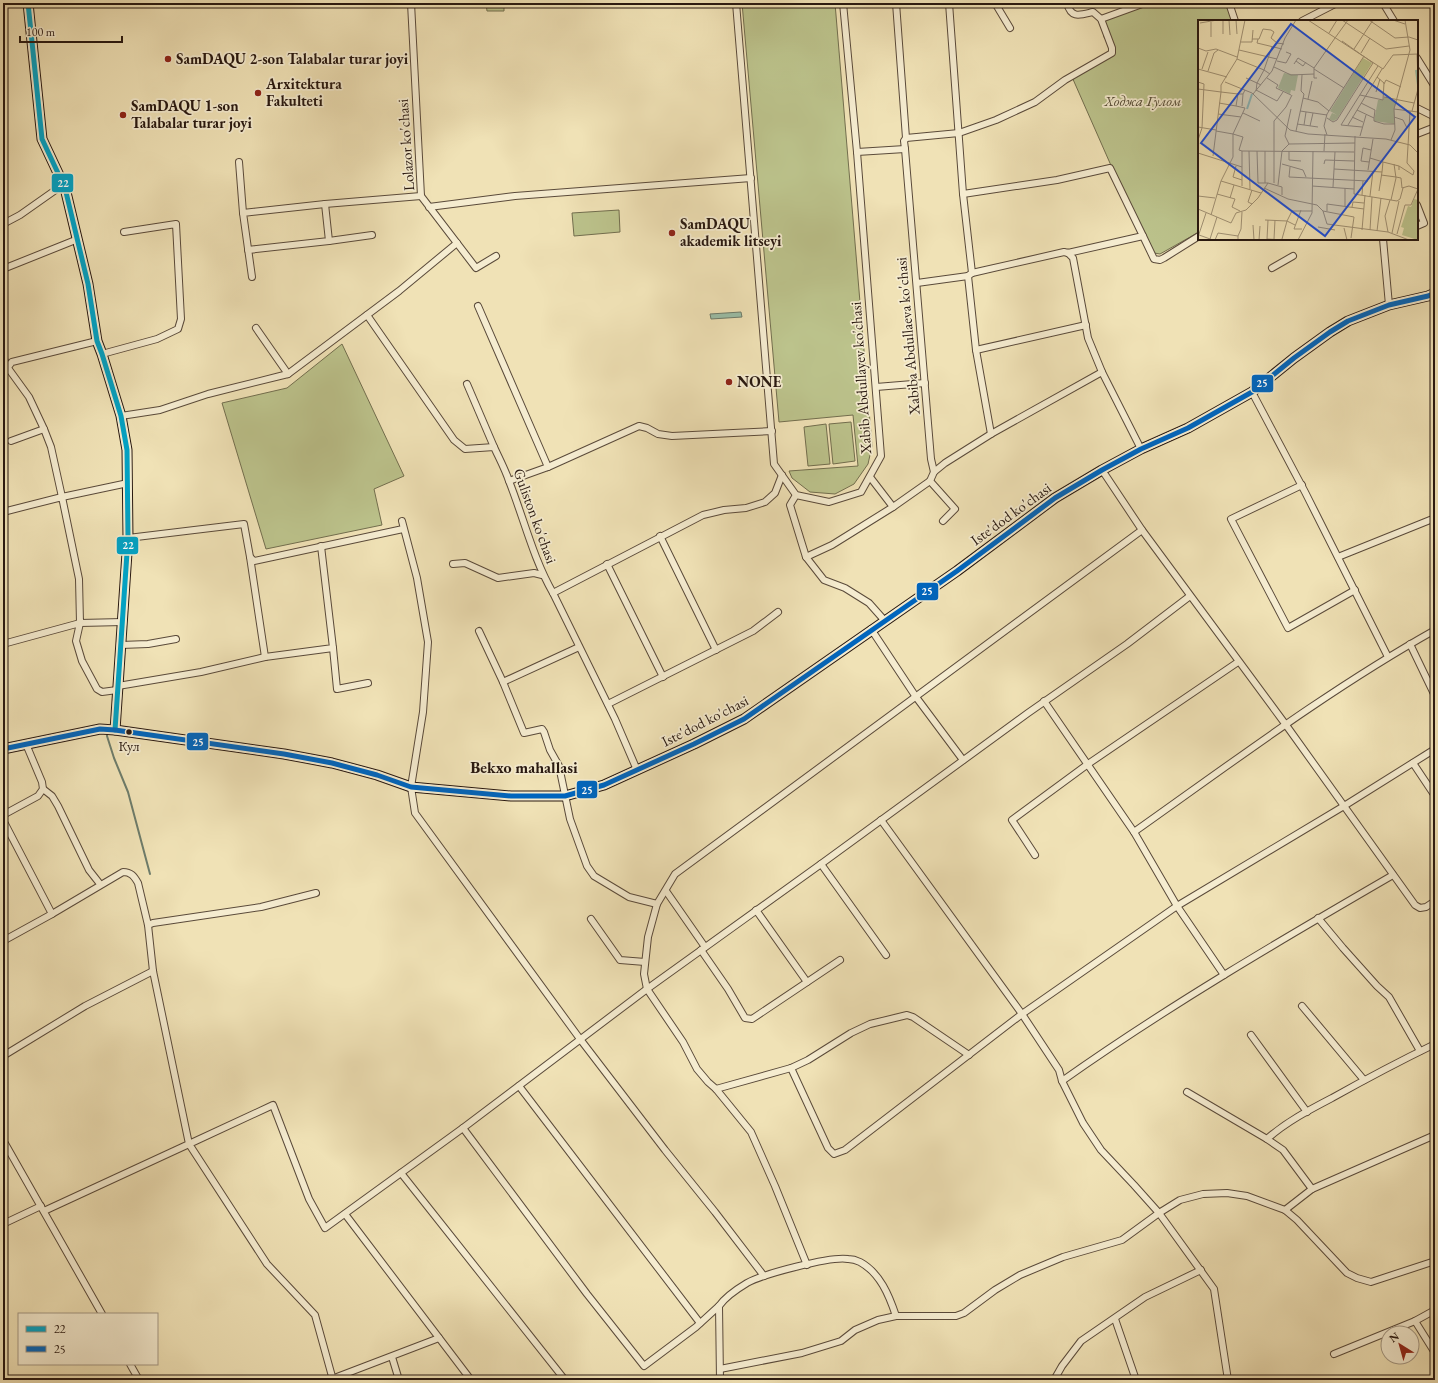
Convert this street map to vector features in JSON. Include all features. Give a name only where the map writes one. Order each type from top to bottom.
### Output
[{"type":"street","points":[[28,3],[42,139],[64,184],[88,284],[97,341],[121,416],[127,450],[128,538],[115,730]]},
{"type":"street","name":"Lolazor ko'chasi","points":[[411,3],[421,196],[476,268],[496,256]]},
{"type":"street","points":[[736,3],[774,464],[796,495],[790,505],[806,557],[824,580],[845,588],[869,603],[885,621]]},
{"type":"street","name":"Xabib Abdullayev ko'chasi","points":[[796,495],[829,502],[861,492],[882,456],[843,3]]},
{"type":"street","name":"Xabiba Abdullaeva ko'chasi","points":[[896,3],[906,138],[904,141],[931,459],[934,472]]},
{"type":"street","points":[[949,3],[976,350],[991,434]]},
{"type":"street","points":[[995,3],[1010,28]]},
{"type":"street","points":[[906,138],[959,133],[996,120],[1035,102],[1065,80],[1109,55],[1112,52],[1112,48],[1101,19],[1093,12],[1077,15],[1072,14],[1068,9],[1067,3]]},
{"type":"street","points":[[1101,19],[1145,3]]},
{"type":"street","points":[[1229,3],[1235,20]]},
{"type":"street","points":[[1304,20],[1337,3]]},
{"type":"street","points":[[1383,3],[1393,20]]},
{"type":"street","points":[[1418,60],[1435,87]]},
{"type":"street","points":[[1418,108],[1435,117]]},
{"type":"street","points":[[1418,134],[1435,127]]},
{"type":"street","points":[[857,152],[905,148]]},
{"type":"street","points":[[239,162],[243,213],[252,277]]},
{"type":"street","points":[[963,194],[1057,180],[1110,168],[1154,259],[1160,260],[1164,258],[1198,237]]},
{"type":"street","points":[[429,207],[514,196],[751,178]]},
{"type":"street","points":[[3,224],[20,215],[64,184]]},
{"type":"street","points":[[243,213],[421,196]]},
{"type":"street","points":[[325,204],[329,241]]},
{"type":"street","points":[[1418,208],[1424,223],[1418,226]]},
{"type":"street","points":[[102,354],[157,340],[178,329],[181,319],[176,224],[124,232]]},
{"type":"street","points":[[248,250],[372,235]]},
{"type":"street","points":[[917,283],[970,274],[1064,252],[1068,253],[1143,236]]},
{"type":"street","points":[[3,269],[78,239]]},
{"type":"street","points":[[1384,240],[1389,305]]},
{"type":"street","points":[[121,416],[160,410],[208,394],[288,374],[367,315],[457,243]]},
{"type":"street","points":[[1068,253],[1073,258],[1088,338],[1102,372],[1142,449]]},
{"type":"street","points":[[1272,268],[1293,256]]},
{"type":"street","name":"Iste'dod ko'chasi","points":[[3,749],[100,729],[284,754],[378,774],[411,787],[511,796],[565,796],[604,785],[694,744],[744,719],[956,571],[1055,498],[1102,470],[1142,449],[1188,428],[1252,392],[1294,358],[1348,321],[1389,305],[1435,293]]},
{"type":"street","points":[[478,306],[548,467]]},
{"type":"street","points":[[367,315],[454,440],[465,449],[494,447]]},
{"type":"street","points":[[976,350],[1086,325]]},
{"type":"street","points":[[256,328],[288,374]]},
{"type":"street","points":[[3,374],[12,362],[97,341]]},
{"type":"street","points":[[3,357],[8,368],[29,397],[44,428],[51,447],[79,579],[80,623],[76,641],[82,661],[97,689],[102,692],[201,672],[264,657],[333,648]]},
{"type":"street","points":[[806,557],[832,545],[893,507],[930,481],[934,472],[944,463],[991,434],[1102,372]]},
{"type":"street","points":[[876,387],[925,383]]},
{"type":"street","name":"Guliston ko'chasi","points":[[467,384],[509,481],[542,575],[608,704],[637,770]]},
{"type":"street","points":[[1252,392],[1302,485],[1388,657]]},
{"type":"street","points":[[509,481],[548,467],[639,426],[647,428],[658,434],[672,436],[772,431]]},
{"type":"street","points":[[11,441],[44,428]]},
{"type":"street","points":[[1102,470],[1142,530],[1286,725],[1416,906],[1420,908],[1426,907],[1435,901]]},
{"type":"street","points":[[553,594],[660,536],[703,515],[724,510],[746,508],[765,502],[775,493],[782,475]]},
{"type":"street","points":[[870,477],[893,507]]},
{"type":"street","points":[[930,481],[955,509],[943,520]]},
{"type":"street","points":[[3,512],[62,497],[128,483]]},
{"type":"street","points":[[1302,485],[1231,520],[1288,628],[1355,590]]},
{"type":"street","points":[[1338,557],[1435,518]]},
{"type":"street","points":[[402,521],[417,578],[428,642],[423,712],[411,787],[415,814],[580,1039],[764,1276]]},
{"type":"street","points":[[128,538],[244,524],[264,657]]},
{"type":"street","points":[[250,557],[254,561],[403,529]]},
{"type":"street","points":[[807,1265],[751,1132],[716,1089],[697,1069],[683,1042],[647,989],[644,974],[645,962],[648,938],[657,904],[675,874],[1142,530]]},
{"type":"street","points":[[660,536],[716,650]]},
{"type":"street","points":[[321,546],[337,689],[368,683]]},
{"type":"street","points":[[453,564],[465,563],[498,578],[534,573],[542,575]]},
{"type":"street","points":[[607,564],[663,677]]},
{"type":"street","points":[[3,1224],[42,1209],[189,1144],[272,1105],[309,1199],[325,1228],[519,1086],[703,948],[1044,701],[1127,644],[1190,596]]},
{"type":"street","points":[[608,704],[753,631],[778,612]]},
{"type":"street","points":[[3,644],[80,623],[123,622]]},
{"type":"street","points":[[871,629],[916,697],[963,760]]},
{"type":"street","points":[[1134,832],[1286,725],[1388,657],[1435,630]]},
{"type":"street","points":[[479,631],[503,682],[524,733],[542,729],[544,732],[550,750],[558,766],[570,819],[587,866],[594,876],[629,897],[657,904]]},
{"type":"street","points":[[121,645],[148,644],[176,639]]},
{"type":"street","points":[[1410,644],[1435,696]]},
{"type":"street","points":[[503,682],[579,647]]},
{"type":"street","points":[[1035,854],[1012,820],[1088,764],[1238,662]]},
{"type":"street","points":[[1044,701],[1134,832],[1177,906],[1224,975]]},
{"type":"street","points":[[3,815],[38,796],[43,789],[42,782],[26,744]]},
{"type":"street","points":[[791,1068],[828,1148],[834,1154],[854,1144],[1022,1014],[1177,906],[1435,750]]},
{"type":"street","points":[[1413,763],[1435,796]]},
{"type":"street","points":[[43,789],[52,796],[89,870],[100,884]]},
{"type":"street","points":[[3,820],[52,914]]},
{"type":"street","points":[[880,820],[1022,1014],[1059,1070],[1062,1081],[1082,1123],[1101,1150],[1159,1213],[1214,1289],[1228,1380]]},
{"type":"street","points":[[821,864],[886,955]]},
{"type":"street","points":[[3,940],[52,914],[100,884],[123,872],[129,872],[135,877],[138,883],[148,925],[153,971],[189,1144],[267,1264],[315,1315],[332,1380],[439,1338]]},
{"type":"street","points":[[1062,1081],[1112,1046],[1224,975],[1393,875]]},
{"type":"street","points":[[666,890],[745,1018],[752,1018],[840,960]]},
{"type":"street","points":[[148,925],[153,923],[261,908],[316,893]]},
{"type":"street","points":[[756,910],[807,982]]},
{"type":"street","points":[[1318,918],[1342,948],[1377,986],[1389,996],[1420,1051]]},
{"type":"street","points":[[591,919],[620,960],[645,962]]},
{"type":"street","points":[[3,1056],[85,1006],[153,971]]},
{"type":"street","points":[[1302,1006],[1364,1080]]},
{"type":"street","points":[[716,1089],[791,1068],[808,1060],[851,1033],[870,1024],[907,1015],[913,1017],[969,1055]]},
{"type":"street","points":[[1251,1035],[1307,1112]]},
{"type":"street","points":[[1267,1139],[1275,1132],[1307,1112],[1364,1080],[1435,1044]]},
{"type":"street","points":[[519,1086],[700,1323]]},
{"type":"street","points":[[1187,1092],[1283,1150],[1312,1189]]},
{"type":"street","points":[[462,1128],[587,1294],[644,1366],[700,1323],[719,1306],[724,1299],[748,1283],[764,1276],[807,1265],[847,1258],[859,1261],[877,1276],[884,1287],[896,1316]]},
{"type":"street","points":[[1285,1210],[1312,1189],[1435,1135]]},
{"type":"street","points":[[3,1140],[101,1313]]},
{"type":"street","points":[[401,1173],[565,1380]]},
{"type":"street","points":[[720,1370],[802,1353],[841,1341],[855,1330],[878,1320],[896,1316],[956,1316],[964,1313],[995,1290],[1020,1275],[1063,1257],[1122,1240],[1159,1213],[1180,1200],[1203,1194],[1227,1193],[1247,1196],[1285,1210],[1297,1220],[1347,1273],[1371,1282],[1435,1261]]},
{"type":"street","points":[[345,1214],[471,1380]]},
{"type":"street","points":[[1054,1380],[1062,1366],[1081,1341],[1145,1297],[1201,1270]]},
{"type":"street","points":[[719,1306],[720,1380]]},
{"type":"street","points":[[1334,1354],[1415,1321],[1435,1310]]},
{"type":"street","points":[[1115,1319],[1136,1380]]},
{"type":"street","points":[[1415,1321],[1435,1352]]},
{"type":"street","points":[[392,1357],[399,1380]]},
{"type":"street","points":[[131,1365],[139,1380]]},
{"type":"green space","points":[[486,3],[504,3],[504,11],[487,11]]},
{"type":"green space","points":[[742,3],[835,3],[872,446],[868,464],[854,484],[835,494],[810,492],[792,478],[789,471],[858,466],[853,415],[779,422]]},
{"type":"green space","name":"Ходжа Гулом","points":[[1146,3],[1229,3],[1235,20],[1198,20],[1198,233],[1160,254],[1154,253],[1128,204],[1072,77],[1114,53],[1104,37],[1101,19]]},
{"type":"green space","points":[[619,210],[620,232],[574,236],[572,213]]},
{"type":"green space","points":[[342,344],[404,476],[374,489],[382,525],[266,549],[222,403],[287,388]]},
{"type":"green space","points":[[851,422],[855,461],[833,464],[829,424]]},
{"type":"green space","points":[[826,424],[830,464],[808,466],[804,427]]},
{"type":"shaded area","points":[[741,312],[742,317],[711,319],[710,314]]},
{"type":"waterway","points":[[107,732],[114,758],[128,792],[150,874]]},
{"type":"transit line","name":"22","points":[[28,3],[42,139],[65,188],[88,284],[97,341],[121,416],[127,450],[128,538],[115,730]]},
{"type":"transit line","name":"25","points":[[3,749],[100,729],[284,754],[332,763],[377,775],[411,787],[511,796],[565,796],[604,785],[694,744],[744,719],[957,571],[1055,498],[1141,449],[1188,428],[1252,392],[1294,358],[1348,321],[1389,305],[1435,293]]},
{"type":"place","name":"SamDAQU 2-son Talabalar turar joyi","points":[[168,59]]},
{"type":"place","name":"Arxitektura Fakulteti","points":[[258,93]]},
{"type":"place","name":"SamDAQU 1-son Talabalar turar joyi","points":[[123,115]]},
{"type":"place","name":"SamDAQU akademik litseyi","points":[[672,233]]},
{"type":"place","name":"NONE","points":[[729,382]]},
{"type":"place","name":"Кул","points":[[129,732]]},
{"type":"district","name":"Bekxo mahallasi","points":[[524,767]]}]
